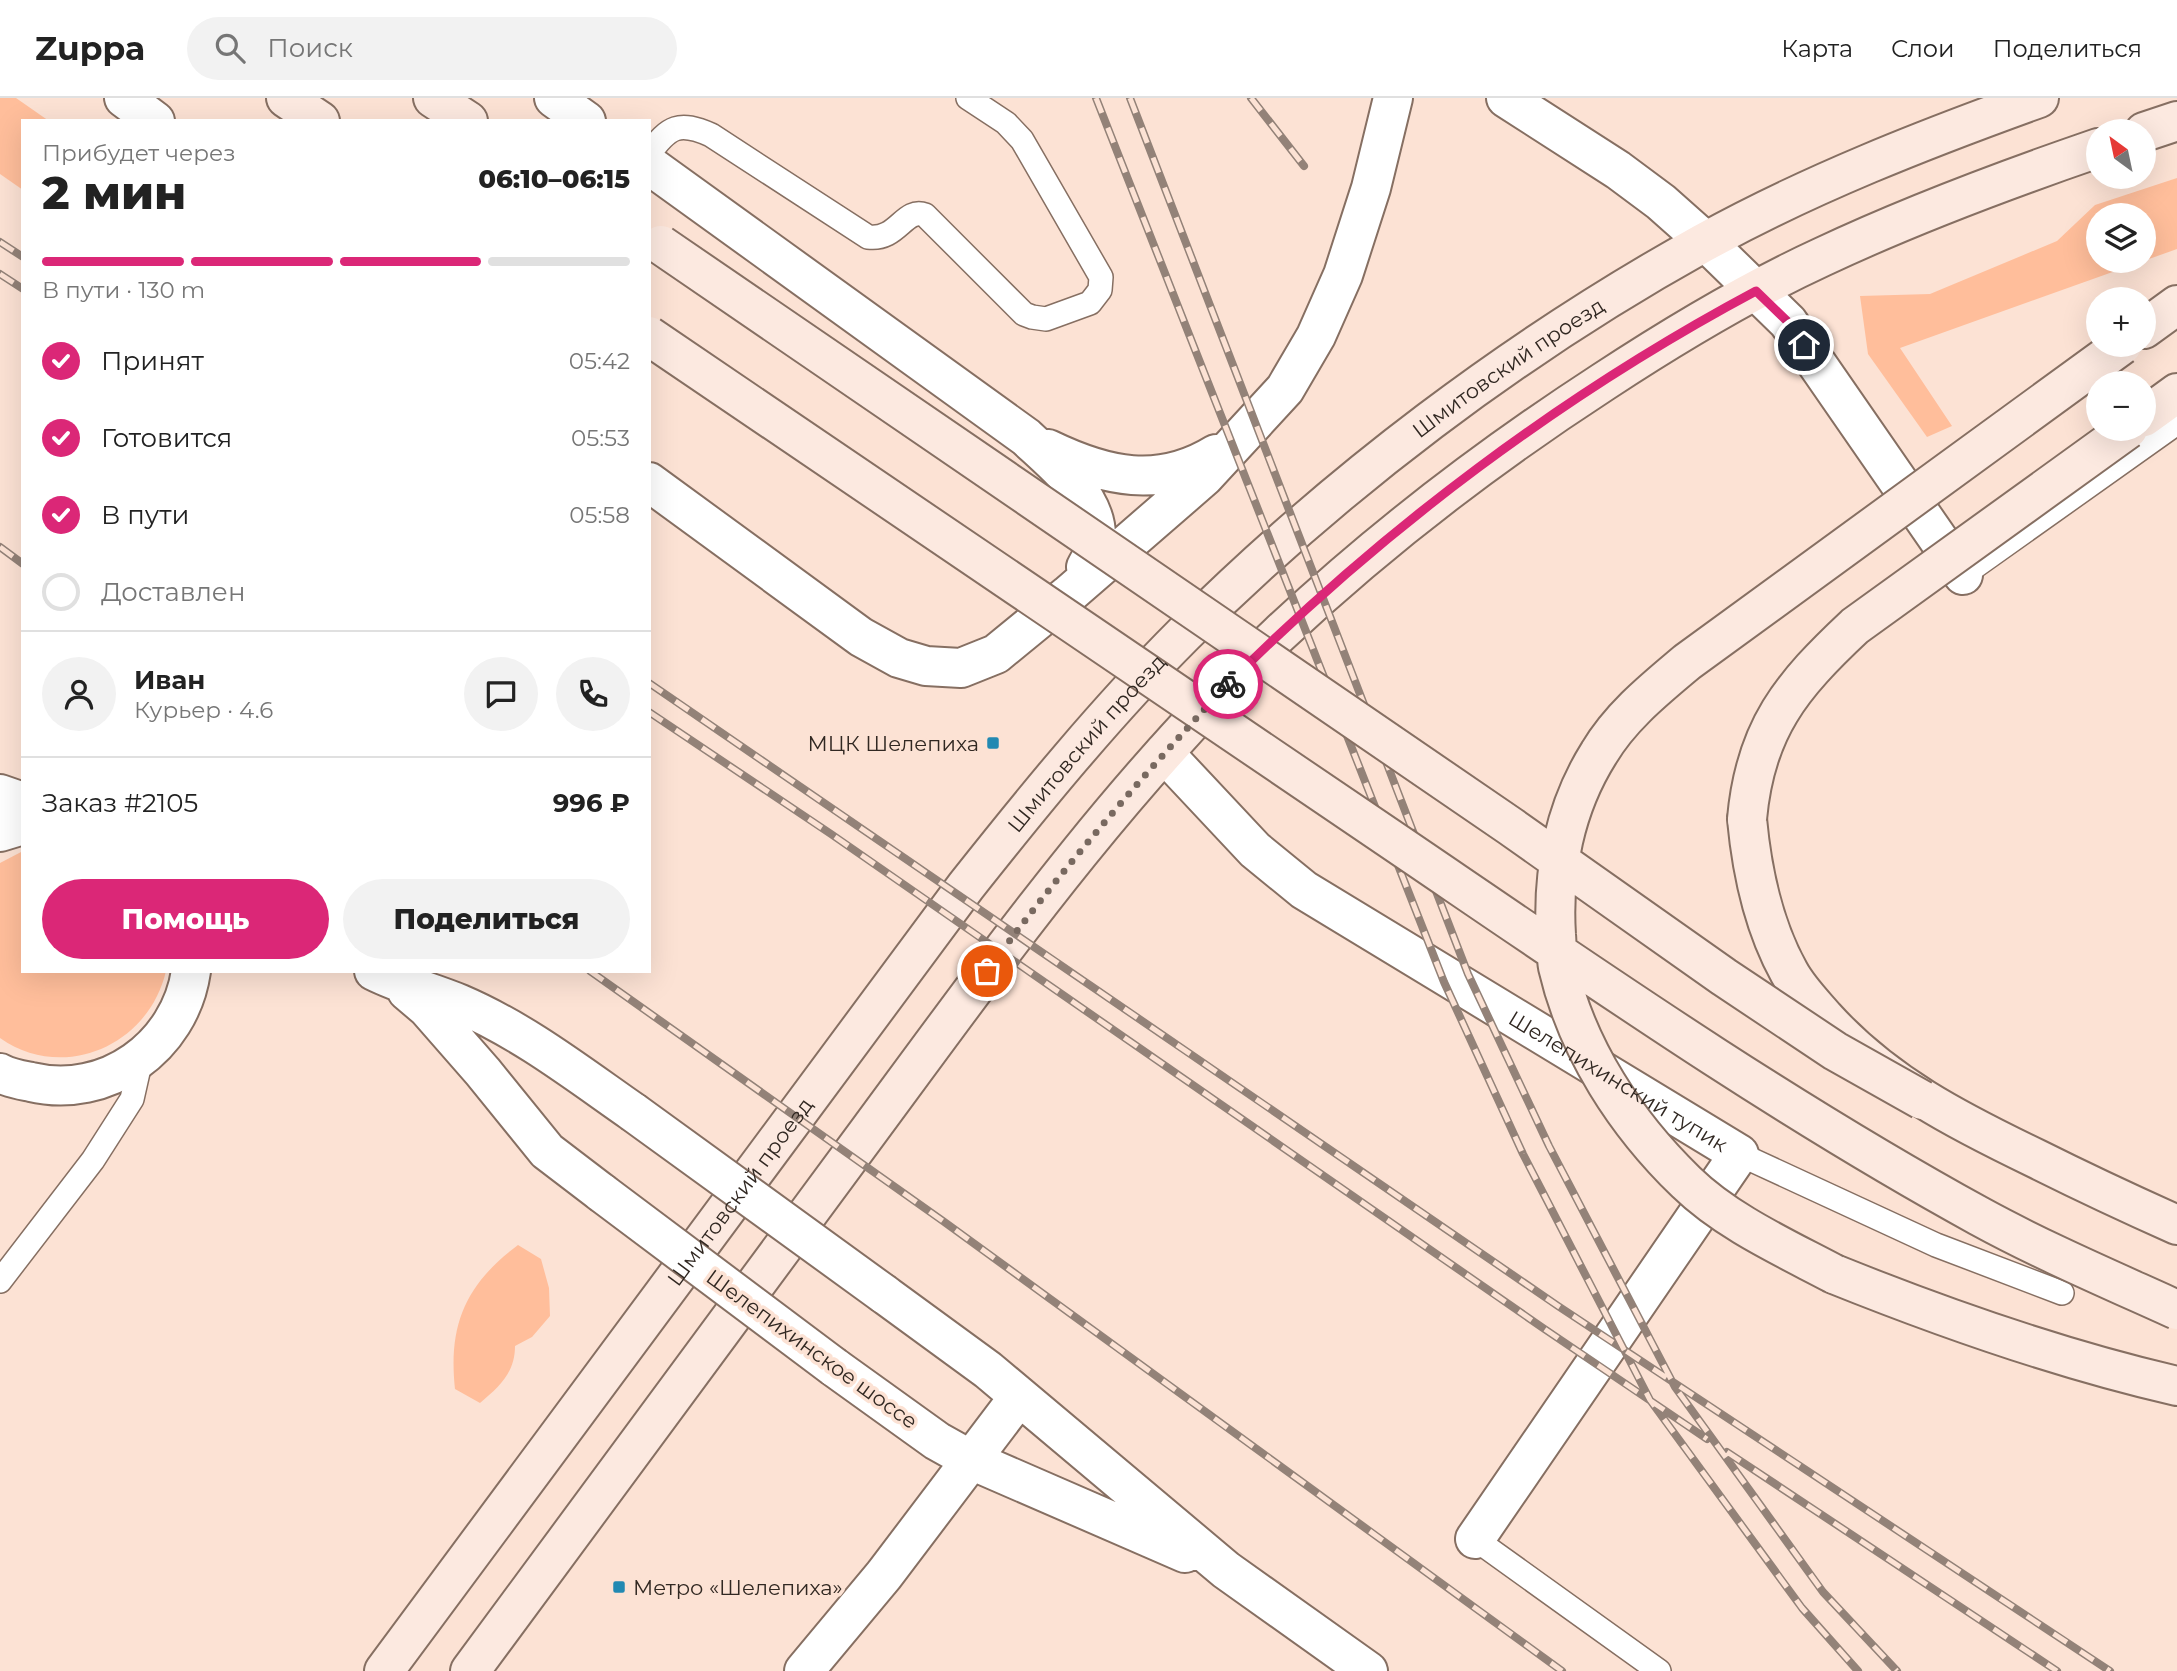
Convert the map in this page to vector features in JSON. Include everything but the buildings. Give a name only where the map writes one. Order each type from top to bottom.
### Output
[{"type":"main road","points":[[286,98],[317,119]]},
{"type":"main road","points":[[433,98],[465,119]]},
{"type":"main road","name":"Шмитовский проезд","points":[[384,1671],[958,897],[1048,784],[1128,693],[1234,585],[1296,530],[1403,443],[1518,358],[1706,242],[1867,165],[2039,98]]},
{"type":"main road","points":[[2156,128],[2177,121]]},
{"type":"main road","points":[[470,1671],[493,1653],[1072,859],[1228,683],[1289,625],[1326,591],[1444,495],[1566,406],[1668,340],[1819,258],[1990,186],[2086,152]]},
{"type":"main road","points":[[655,242],[1499,818],[1724,977],[1835,1051],[2022,1152],[2177,1225]]},
{"type":"main road","points":[[2156,320],[2177,305]]},
{"type":"main road","points":[[651,337],[1467,891],[1805,1113],[1985,1219],[2079,1266],[2177,1310]]},
{"type":"main road","points":[[2106,357],[1687,662],[1635,706],[1599,752],[1576,797],[1561,844],[1555,907],[1558,965],[1579,1030],[1613,1093],[1642,1134],[1688,1184],[1749,1229],[1846,1279],[1926,1311],[2034,1348],[2177,1386]]},
{"type":"main road","points":[[2156,409],[2177,394]]},
{"type":"main road","points":[[1922,1100],[1842,1036],[1790,975],[1775,944],[1754,874],[1747,819],[1755,766],[1769,730],[1790,695],[1819,659],[1855,625],[2111,441]]},
{"type":"street","points":[[124,98],[152,119]]},
{"type":"street","points":[[554,98],[583,119]]},
{"type":"street","points":[[651,483],[861,637],[898,658],[926,666],[961,668],[996,654],[1194,486],[1285,389],[1316,336],[1343,275],[1371,188],[1393,98]]},
{"type":"street","points":[[1506,98],[1618,170],[1661,202],[1788,322],[1962,575]]},
{"type":"street","points":[[651,166],[1026,438],[1068,476],[1089,505],[1097,530],[1092,558],[1068,595]]},
{"type":"street","points":[[1026,438],[1086,465],[1119,475],[1157,477],[1198,465],[1236,442]]},
{"type":"street","name":"Шелепихинский тупик","points":[[1164,753],[1255,850],[1304,890],[1739,1154],[1475,1539]]},
{"type":"street","points":[[0,794],[21,801]]},
{"type":"street","points":[[0,832],[21,826]]},
{"type":"street","name":"Шелепихинское шоссе","points":[[386,977],[460,1004],[533,1042],[633,1112],[988,1370],[1018,1398],[1226,1570],[1368,1671]]},
{"type":"street","name":"Шелепихинское шоссе","points":[[386,977],[427,1009],[483,1072],[547,1151],[937,1441],[971,1460],[1226,1570]]},
{"type":"street","points":[[0,1073],[50,1087],[98,1081],[141,1059],[170,1029],[197,978]]},
{"type":"street","points":[[804,1671],[884,1575],[1018,1398]]},
{"type":"lane","points":[[651,152],[667,132],[675,128],[695,128],[711,135],[868,237],[888,236],[912,215],[925,215],[1024,314],[1046,319],[1090,303],[1100,290],[1101,277],[1031,152],[1006,123],[968,98]]},
{"type":"lane","points":[[1962,575],[2177,424]]},
{"type":"lane","points":[[0,1281],[106,1140],[132,1099],[141,1059]]},
{"type":"lane","points":[[1739,1154],[1936,1245],[2062,1293]]},
{"type":"lane","points":[[1475,1539],[1659,1671]]},
{"type":"shaded area","points":[[0,98],[16,98],[46,119],[21,119],[21,189],[0,174]]},
{"type":"shaded area","points":[[2177,178],[2177,249],[2156,257],[2156,203],[2101,203],[2144,189],[2156,189],[2156,185]]},
{"type":"shaded area","points":[[2086,214],[2086,273],[2109,273],[1900,348],[1952,426],[1927,437],[1868,354],[1860,296],[1930,294],[2057,241]]},
{"type":"shaded area","points":[[21,852],[21,973],[165,973],[157,997],[142,1019],[123,1037],[101,1049],[76,1056],[51,1057],[25,1051],[0,1038],[0,863]]},
{"type":"shaded area","points":[[518,1245],[541,1259],[549,1288],[550,1316],[532,1337],[515,1346],[509,1372],[480,1403],[455,1389],[458,1325],[464,1307],[485,1275]]},
{"type":"railway","points":[[1096,98],[1444,982],[1523,1154],[1650,1400],[1802,1608],[1858,1671]]},
{"type":"railway","points":[[1130,98],[1468,974],[1549,1146],[1675,1387],[1823,1592],[1897,1671]]},
{"type":"railway","points":[[1251,98],[1304,166]]},
{"type":"railway","points":[[0,242],[21,256]]},
{"type":"railway","points":[[0,274],[21,288]]},
{"type":"railway","points":[[0,547],[21,563]]},
{"type":"railway","points":[[651,684],[1558,1306],[2110,1671]]},
{"type":"railway","points":[[651,713],[831,834],[1707,1439]]},
{"type":"railway","points":[[593,973],[943,1221],[1562,1671]]},
{"type":"railway","points":[[1727,1452],[2057,1671]]},
{"type":"way so far","points":[[987,971],[1072,859],[1123,798],[1228,684]]},
{"type":"place","name":"МЦК Шелепиха","points":[[993,743]]},
{"type":"place","name":"Метро «Шелепиха»","points":[[619,1587]]},
{"type":"route","points":[[1228,684],[1326,591],[1444,495],[1555,413],[1668,340],[1756,291],[1788,322],[1804,345]]}]
